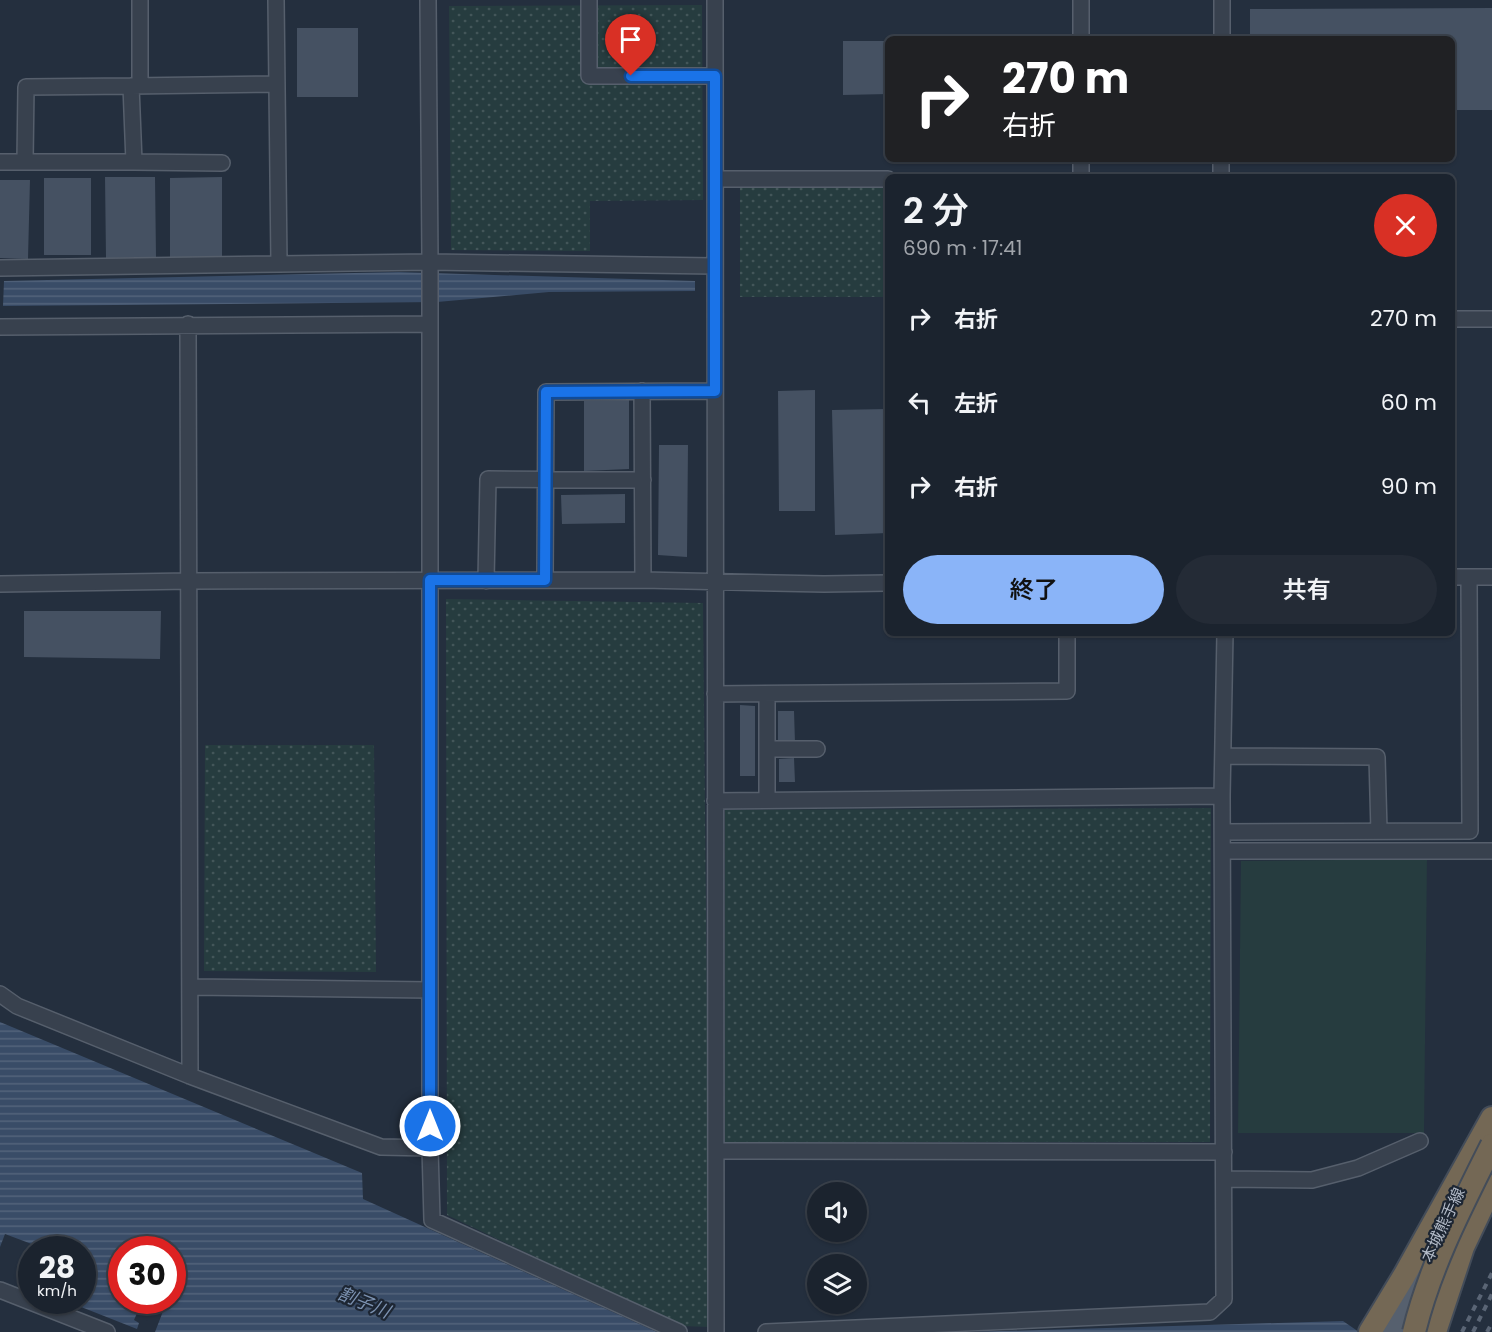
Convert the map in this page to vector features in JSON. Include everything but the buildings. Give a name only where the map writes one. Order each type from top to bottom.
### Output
[{"type":"highway","points":[[1370,1332],[1404,1276],[1492,1118]]},
{"type":"highway","points":[[1414,1332],[1428,1285],[1448,1235],[1492,1145]]},
{"type":"highway","points":[[1435,1332],[1444,1298],[1463,1247],[1492,1186]]},
{"type":"main road","name":"本城熊手線","points":[[1393,1332],[1492,1118]]},
{"type":"main road","name":"本城熊手線","points":[[1414,1332],[1492,1169]]},
{"type":"street","points":[[134,162],[140,0]]},
{"type":"street","points":[[276,0],[279,264]]},
{"type":"street","points":[[428,0],[432,1220],[679,1332]]},
{"type":"street","points":[[588,0],[589,76],[715,76]]},
{"type":"street","points":[[715,0],[716,1332]]},
{"type":"street","points":[[1080,0],[1081,36]]},
{"type":"street","points":[[1222,0],[1222,36]]},
{"type":"street","points":[[25,161],[26,87],[276,84]]},
{"type":"street","points":[[0,162],[222,163]]},
{"type":"street","points":[[715,179],[885,179]]},
{"type":"street","points":[[0,268],[279,264],[714,266]]},
{"type":"street","points":[[1455,319],[1492,319]]},
{"type":"street","points":[[188,324],[190,1076]]},
{"type":"street","points":[[0,327],[430,324]]},
{"type":"street","points":[[642,391],[643,580]]},
{"type":"street","points":[[545,580],[546,392],[715,391]]},
{"type":"street","points":[[486,580],[488,479],[643,480]]},
{"type":"street","points":[[1455,577],[1492,577]]},
{"type":"street","points":[[1222,832],[1470,831],[1469,577]]},
{"type":"street","points":[[0,584],[430,580],[885,583]]},
{"type":"street","points":[[715,694],[1066,691],[1067,636]]},
{"type":"street","points":[[766,1332],[1210,1312],[1224,1299],[1222,796],[1225,636]]},
{"type":"street","points":[[767,694],[767,800]]},
{"type":"street","points":[[767,749],[817,749]]},
{"type":"street","points":[[1223,756],[1377,757],[1379,831]]},
{"type":"street","points":[[715,801],[1222,796]]},
{"type":"street","points":[[1223,851],[1492,851]]},
{"type":"street","points":[[191,987],[430,990]]},
{"type":"street","points":[[0,994],[17,1006],[190,1076],[381,1147],[430,1148]]},
{"type":"street","points":[[1224,1179],[1312,1180],[1358,1168],[1420,1141]]},
{"type":"street","points":[[716,1151],[1224,1152]]},
{"type":"street","points":[[0,1290],[79,1327],[107,1332]]},
{"type":"green space","points":[[702,5],[703,200],[590,201],[590,251],[451,250],[449,6]]},
{"type":"green space","points":[[740,184],[885,184],[885,297],[740,297]]},
{"type":"green space","points":[[446,599],[703,603],[710,1327],[681,1326],[447,1215]]},
{"type":"green space","points":[[205,745],[374,745],[376,972],[204,971]]},
{"type":"green space","points":[[1211,808],[1210,1142],[725,1142],[725,810]]},
{"type":"green space","points":[[1427,859],[1424,1133],[1238,1133],[1241,861]]},
{"type":"water","points":[[399,272],[695,281],[695,291],[549,292],[437,302],[3,306],[4,281]]},
{"type":"water","name":"割子川","points":[[0,1022],[362,1173],[363,1199],[657,1332],[155,1332],[162,1314],[186,1314],[186,1236],[108,1236],[108,1314],[137,1314],[134,1320],[139,1323],[137,1329],[96,1313],[96,1236],[18,1236],[18,1239],[5,1234],[0,1247]]},
{"type":"water","points":[[1343,1321],[1359,1332],[970,1332]]},
{"type":"railway","points":[[1462,1332],[1492,1273]]},
{"type":"railway","points":[[1473,1332],[1492,1294]]},
{"type":"railway","points":[[1487,1332],[1492,1323]]},
{"type":"route","points":[[430,1126],[430,580],[545,580],[546,392],[715,391],[715,76],[631,76]]}]
